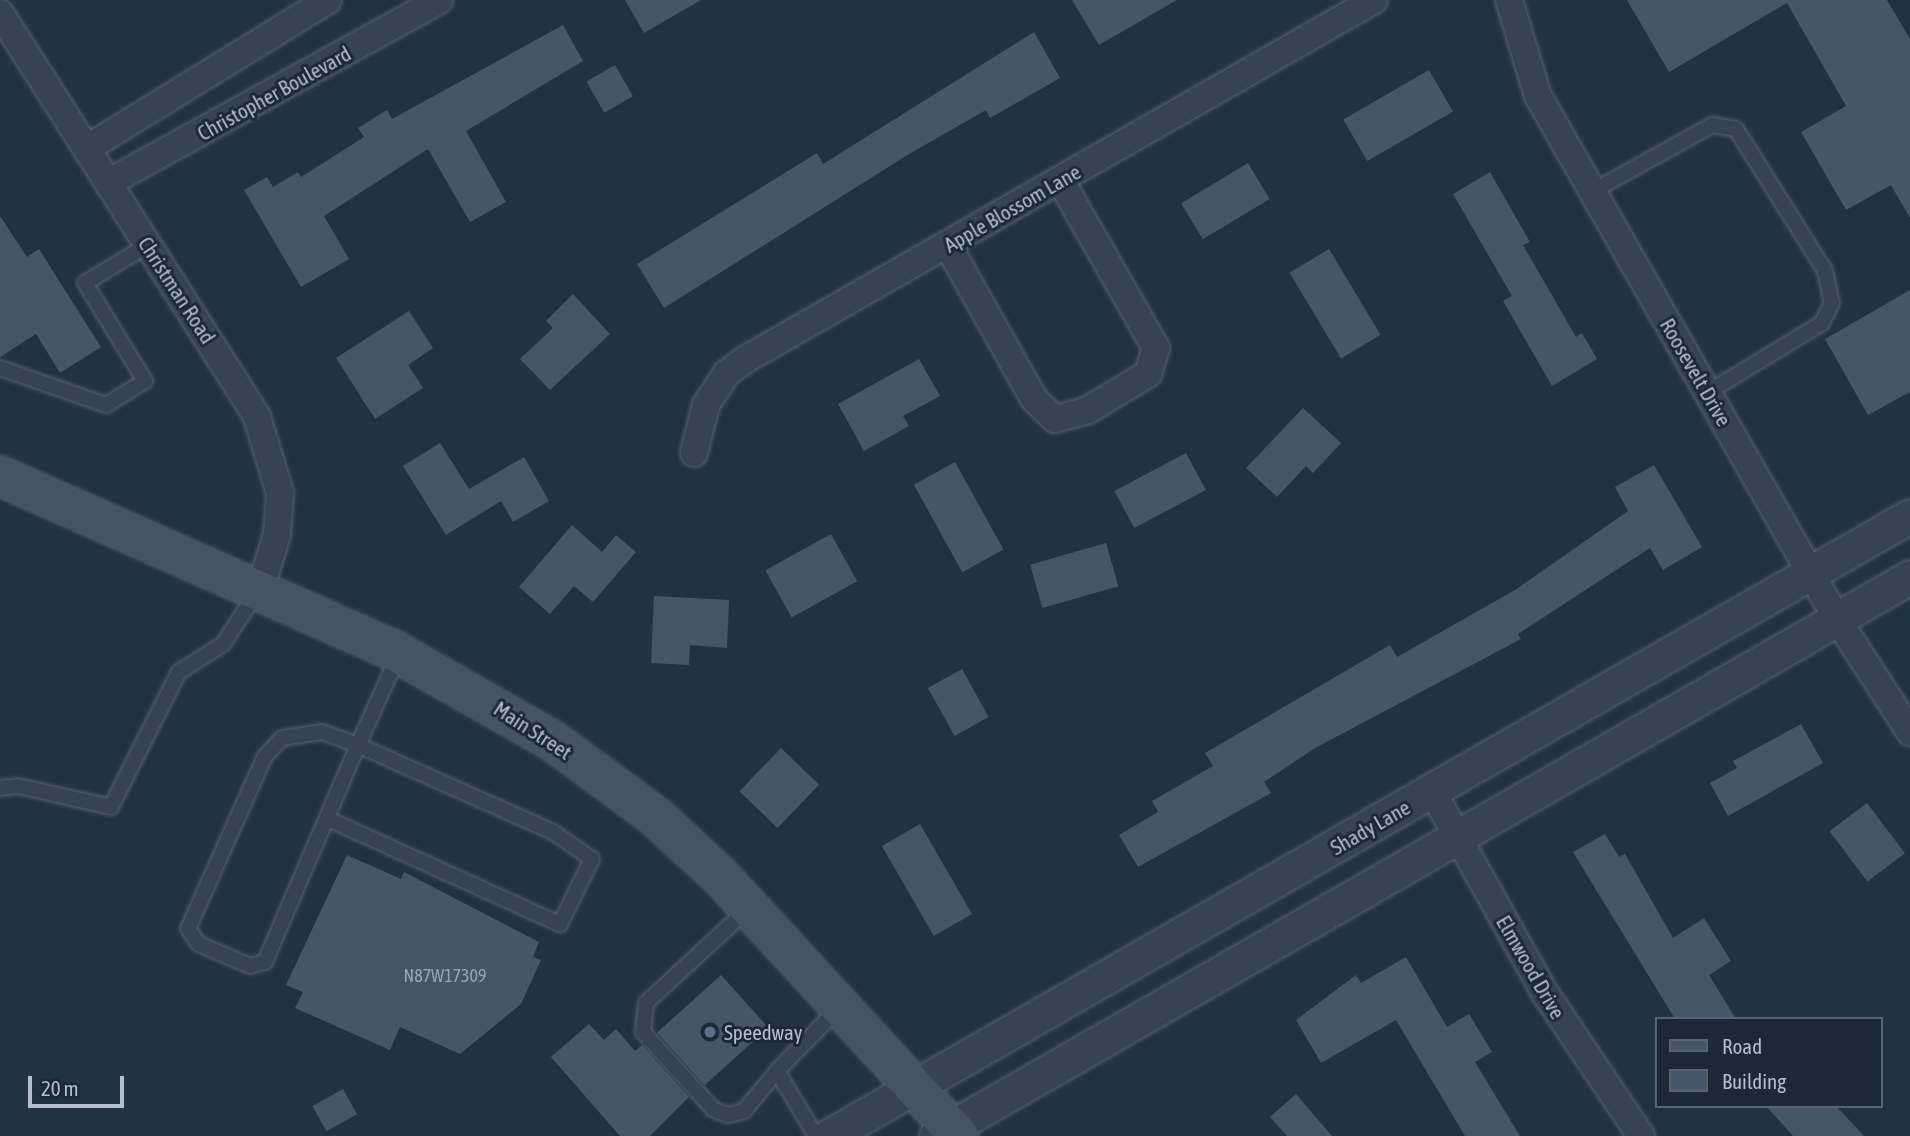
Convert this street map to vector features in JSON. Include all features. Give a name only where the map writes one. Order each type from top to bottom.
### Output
[{"type":"main road","name":"Main Street","points":[[0,476],[400,653],[553,741],[656,817],[750,907],[915,1087],[949,1133]]},
{"type":"street","points":[[86,149],[328,0]]},
{"type":"street","name":"Christopher Boulevard","points":[[108,183],[439,0]]},
{"type":"street","name":"Apple Blossom Lane","points":[[694,453],[706,405],[727,373],[1374,0]]},
{"type":"street","name":"Roosevelt Drive","points":[[1509,0],[1538,96],[1837,619],[1910,732]]},
{"type":"street","name":"Christman Road","points":[[0,13],[148,245],[267,439],[280,514],[260,589]]},
{"type":"street","points":[[947,244],[1034,399],[1055,419],[1088,410],[1148,374],[1156,348],[1060,180]]},
{"type":"street","name":"Shady Lane","points":[[829,1136],[1910,516]]},
{"type":"street","points":[[949,1133],[1457,836],[1910,577]]},
{"type":"street","name":"Elmwood Drive","points":[[1432,791],[1582,1053],[1642,1136]]},
{"type":"lane","points":[[1592,191],[1712,125],[1736,129],[1825,271],[1832,303],[1822,323],[1707,393]]},
{"type":"lane","points":[[0,368],[106,405],[145,381],[85,283],[148,245]]},
{"type":"lane","points":[[0,788],[18,786],[110,807],[179,672],[223,644],[260,589]]},
{"type":"lane","points":[[328,819],[561,924],[592,859],[553,832],[358,744],[322,732],[282,738],[265,756],[188,929],[199,944],[250,966],[265,962],[358,744],[400,653]]},
{"type":"lane","points":[[750,907],[646,1003],[643,1032],[714,1110],[728,1115],[744,1111],[777,1071],[842,1006]]},
{"type":"lane","points":[[777,1071],[816,1136]]},
{"type":"building","points":[[625,0],[701,0],[644,33]]},
{"type":"building","points":[[1072,0],[1177,0],[1099,45]]},
{"type":"building","points":[[1627,0],[1887,0],[1910,39],[1910,218],[1891,185],[1846,210],[1801,132],[1846,106],[1787,3],[1669,72]]},
{"type":"building","points":[[563,25],[583,61],[466,131],[506,202],[470,222],[428,149],[324,216],[349,259],[301,287],[244,190],[267,177],[273,187],[298,172],[301,177],[364,137],[358,128],[387,110],[392,119]]},
{"type":"building","points":[[1034,32],[1060,78],[990,118],[986,110],[909,154],[664,308],[637,264],[817,153],[823,164]]},
{"type":"building","points":[[615,65],[633,96],[604,113],[586,82]]},
{"type":"building","points":[[1429,70],[1453,112],[1367,161],[1343,120]]},
{"type":"building","points":[[1248,163],[1270,199],[1203,239],[1181,203]]},
{"type":"building","points":[[1490,172],[1530,242],[1523,245],[1576,337],[1582,333],[1597,359],[1552,386],[1503,301],[1512,296],[1453,194]]},
{"type":"building","points":[[0,216],[27,257],[39,249],[101,347],[60,373],[36,334],[0,357]]},
{"type":"building","points":[[1329,249],[1381,335],[1341,358],[1290,273]]},
{"type":"building","points":[[1910,290],[1910,392],[1868,415],[1825,339]]},
{"type":"building","points":[[573,294],[610,334],[550,390],[520,359],[553,328],[546,321]]},
{"type":"building","points":[[409,311],[433,348],[408,365],[423,388],[375,419],[336,358]]},
{"type":"building","points":[[919,359],[940,396],[903,416],[909,426],[864,451],[838,404]]},
{"type":"building","points":[[1303,408],[1341,443],[1313,473],[1306,466],[1277,497],[1246,468]]},
{"type":"building","points":[[440,443],[469,489],[524,457],[549,501],[513,522],[501,501],[446,535],[403,466]]},
{"type":"building","points":[[1186,453],[1206,490],[1134,528],[1114,491]]},
{"type":"building","points":[[955,462],[1003,549],[962,572],[914,485]]},
{"type":"building","points":[[1654,465],[1702,547],[1663,570],[1650,548],[1518,634],[1521,639],[1315,748],[1264,782],[1271,793],[1138,867],[1119,835],[1158,812],[1152,801],[1213,766],[1205,753],[1390,645],[1397,657],[1515,590],[1628,511],[1615,487]]},
{"type":"building","points":[[572,525],[602,552],[616,535],[636,552],[593,602],[574,586],[550,614],[519,587]]},
{"type":"building","points":[[831,534],[857,581],[792,618],[765,570]]},
{"type":"building","points":[[1106,543],[1118,586],[1042,608],[1030,565]]},
{"type":"building","points":[[654,596],[729,600],[727,648],[690,645],[689,665],[651,663]]},
{"type":"building","points":[[962,669],[989,717],[955,736],[928,688]]},
{"type":"building","points":[[1801,724],[1823,763],[1728,816],[1710,783],[1737,768],[1733,761]]},
{"type":"building","points":[[781,748],[819,785],[777,828],[739,791]]},
{"type":"building","points":[[1867,803],[1905,853],[1867,882],[1829,831]]},
{"type":"building","points":[[920,824],[972,914],[934,936],[882,846]]},
{"type":"building","points":[[1605,834],[1619,857],[1625,854],[1673,938],[1704,918],[1731,961],[1709,975],[1735,1017],[1674,1017],[1573,852]]},
{"type":"building","points":[[347,855],[401,879],[404,872],[539,942],[533,957],[541,960],[521,1004],[460,1054],[400,1027],[390,1050],[295,1008],[303,992],[286,985]]},
{"type":"building","points":[[1406,957],[1447,1027],[1469,1014],[1492,1052],[1475,1062],[1520,1136],[1465,1136],[1396,1020],[1321,1063],[1296,1020],[1356,975],[1361,983]]},
{"type":"building","name":"Speedway","points":[[721,975],[769,1028],[705,1085],[657,1033]]},
{"type":"building","points":[[589,1024],[604,1040],[616,1029],[635,1051],[642,1045],[689,1097],[650,1136],[620,1136],[551,1057]]},
{"type":"building","points":[[343,1089],[357,1114],[326,1131],[312,1106]]},
{"type":"building","points":[[1296,1094],[1332,1136],[1287,1136],[1270,1117]]},
{"type":"building","points":[[1768,1108],[1838,1108],[1864,1136],[1793,1136]]},
{"type":"place","name":"Speedway","points":[[710,1032]]}]
